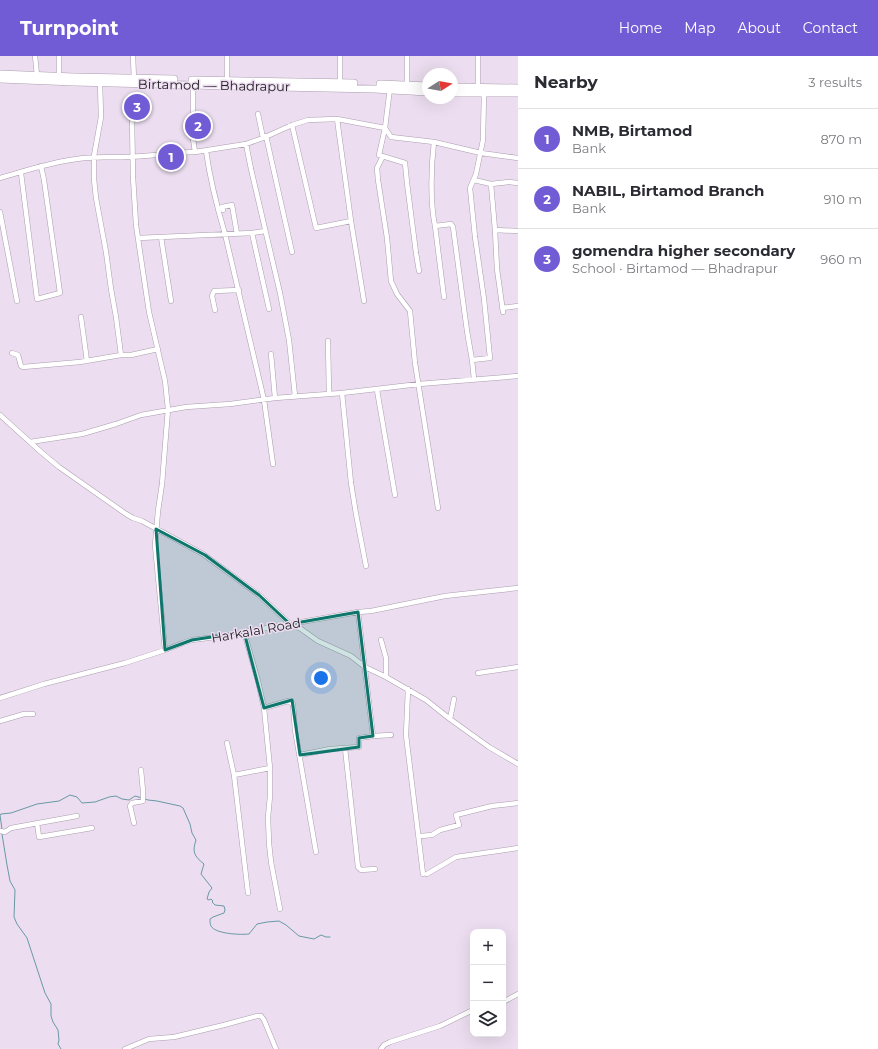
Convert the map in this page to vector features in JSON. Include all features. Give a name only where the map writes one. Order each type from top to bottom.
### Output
[{"type":"main road","name":"Birtamod — Bhadrapur","points":[[0,74],[193,84],[340,85],[390,87],[422,91]]},
{"type":"main road","name":"Birtamod — Bhadrapur","points":[[0,79],[100,83],[134,81],[227,84]]},
{"type":"main road","name":"Birtamod — Bhadrapur","points":[[390,87],[407,85],[422,86]]},
{"type":"main road","points":[[458,88],[518,93]]},
{"type":"main road","points":[[458,92],[518,88]]},
{"type":"street","points":[[35,56],[37,75]]},
{"type":"street","points":[[59,56],[59,76]]},
{"type":"street","points":[[133,56],[134,81]]},
{"type":"street","points":[[227,56],[227,84]]},
{"type":"street","points":[[340,56],[340,85]]},
{"type":"street","points":[[407,56],[407,85]]},
{"type":"street","points":[[472,360],[490,358],[470,188],[476,174],[483,140],[478,56]]},
{"type":"street","points":[[100,83],[101,117],[94,156],[94,180],[121,355]]},
{"type":"street","points":[[193,84],[195,152]]},
{"type":"street","points":[[390,87],[385,128],[379,155],[405,163],[419,271]]},
{"type":"street","points":[[258,114],[265,137],[292,252]]},
{"type":"street","points":[[132,118],[134,203],[138,238],[149,312],[165,381],[168,409],[155,545],[165,650]]},
{"type":"street","points":[[337,119],[351,221],[364,300]]},
{"type":"street","points":[[0,178],[41,166],[94,156],[116,157],[195,152],[246,144],[308,120],[337,119],[385,128],[391,137],[434,142],[480,152],[518,158]]},
{"type":"street","points":[[292,125],[316,228],[351,221]]},
{"type":"street","points":[[434,142],[432,186],[433,219],[444,297]]},
{"type":"street","points":[[246,144],[280,293],[289,340],[295,396]]},
{"type":"street","points":[[206,151],[220,217],[239,290],[264,400],[273,464]]},
{"type":"street","points":[[383,156],[377,168],[392,281],[397,294],[410,311],[415,363],[438,508]]},
{"type":"street","points":[[21,173],[37,299],[60,293],[41,166]]},
{"type":"street","points":[[474,180],[491,184],[509,182],[518,183]]},
{"type":"street","points":[[491,184],[497,269],[503,310],[518,306]]},
{"type":"street","points":[[223,210],[222,207],[232,205],[237,234]]},
{"type":"street","points":[[0,212],[17,301]]},
{"type":"street","points":[[435,226],[453,225],[474,379]]},
{"type":"street","points":[[495,230],[518,231]]},
{"type":"street","points":[[138,238],[237,234],[265,231]]},
{"type":"street","points":[[252,233],[270,309]]},
{"type":"street","points":[[161,237],[171,301]]},
{"type":"street","points":[[215,310],[212,296],[214,291],[239,290]]},
{"type":"street","points":[[81,317],[87,360]]},
{"type":"street","points":[[328,341],[329,394]]},
{"type":"street","points":[[12,353],[18,355],[23,368],[131,355],[158,350]]},
{"type":"street","points":[[271,354],[275,398]]},
{"type":"street","points":[[30,442],[82,434],[111,426],[141,415],[168,409],[295,396],[377,390],[418,384],[518,376]]},
{"type":"street","points":[[377,390],[395,495]]},
{"type":"street","points":[[342,393],[351,483],[366,566]]},
{"type":"street","points":[[0,415],[59,467],[126,514],[203,554],[231,573],[259,595],[290,624],[301,629],[318,641],[351,656],[365,667],[426,700],[489,747],[518,764]]},
{"type":"street","name":"Harkalal Road","points":[[0,698],[44,684],[125,663],[192,640],[231,635],[358,612],[371,611],[445,596],[518,588]]},
{"type":"street","points":[[358,612],[373,736]]},
{"type":"street","points":[[244,632],[264,708],[270,768],[268,817],[269,843],[280,909]]},
{"type":"street","points":[[382,640],[386,658],[386,677]]},
{"type":"street","points":[[478,673],[518,667]]},
{"type":"street","points":[[408,689],[406,734],[425,874],[456,857],[518,848]]},
{"type":"street","points":[[450,719],[454,699]]},
{"type":"street","points":[[264,708],[288,701],[293,704],[316,852]]},
{"type":"street","points":[[0,721],[24,714],[33,714]]},
{"type":"street","points":[[300,755],[330,749],[359,747],[359,738],[391,735]]},
{"type":"street","points":[[227,743],[234,775],[248,892]]},
{"type":"street","points":[[345,748],[358,867],[361,870],[375,869]]},
{"type":"street","points":[[234,775],[270,768]]},
{"type":"street","points":[[134,823],[130,806],[132,803],[143,801],[141,770]]},
{"type":"street","points":[[421,836],[432,835],[440,830],[459,825],[456,815],[492,806],[518,803]]},
{"type":"street","points":[[0,831],[6,832],[11,828],[77,816]]},
{"type":"street","points":[[37,823],[39,837],[92,828]]},
{"type":"street","points":[[505,1001],[518,994]]},
{"type":"street","points":[[381,1049],[384,1045],[390,1042],[440,1026],[470,1011]]},
{"type":"street","points":[[125,1049],[149,1039],[174,1037],[257,1016],[261,1016],[264,1020],[276,1049]]},
{"type":"highlighted area","points":[[156,529],[205,555],[259,595],[290,624],[358,612],[373,736],[359,738],[359,747],[300,755],[292,700],[264,708],[244,632],[192,640],[165,650]]},
{"type":"waterway","points":[[2,829],[1,814],[11,813],[37,804],[59,801],[70,795],[77,797],[82,803],[95,802],[116,796],[129,800],[135,796],[142,798]]},
{"type":"waterway","points":[[145,799],[180,806],[183,808],[196,840],[194,848],[195,854],[204,864],[201,874],[212,888],[207,899],[211,899],[215,905],[224,906],[225,910],[224,913],[210,919],[213,929],[228,933],[249,934],[257,924],[279,921],[299,936],[314,939],[321,935],[330,937]]},
{"type":"waterway","points":[[2,834],[10,881],[15,890],[14,917],[27,938],[45,993],[51,1004],[51,1016],[58,1030],[58,1044],[61,1049]]},
{"type":"place","name":"gomendra higher secondary","points":[[137,107]]},
{"type":"place","name":"NABIL, Birtamod Branch","points":[[198,126]]},
{"type":"place","name":"NMB, Birtamod","points":[[171,157]]}]
